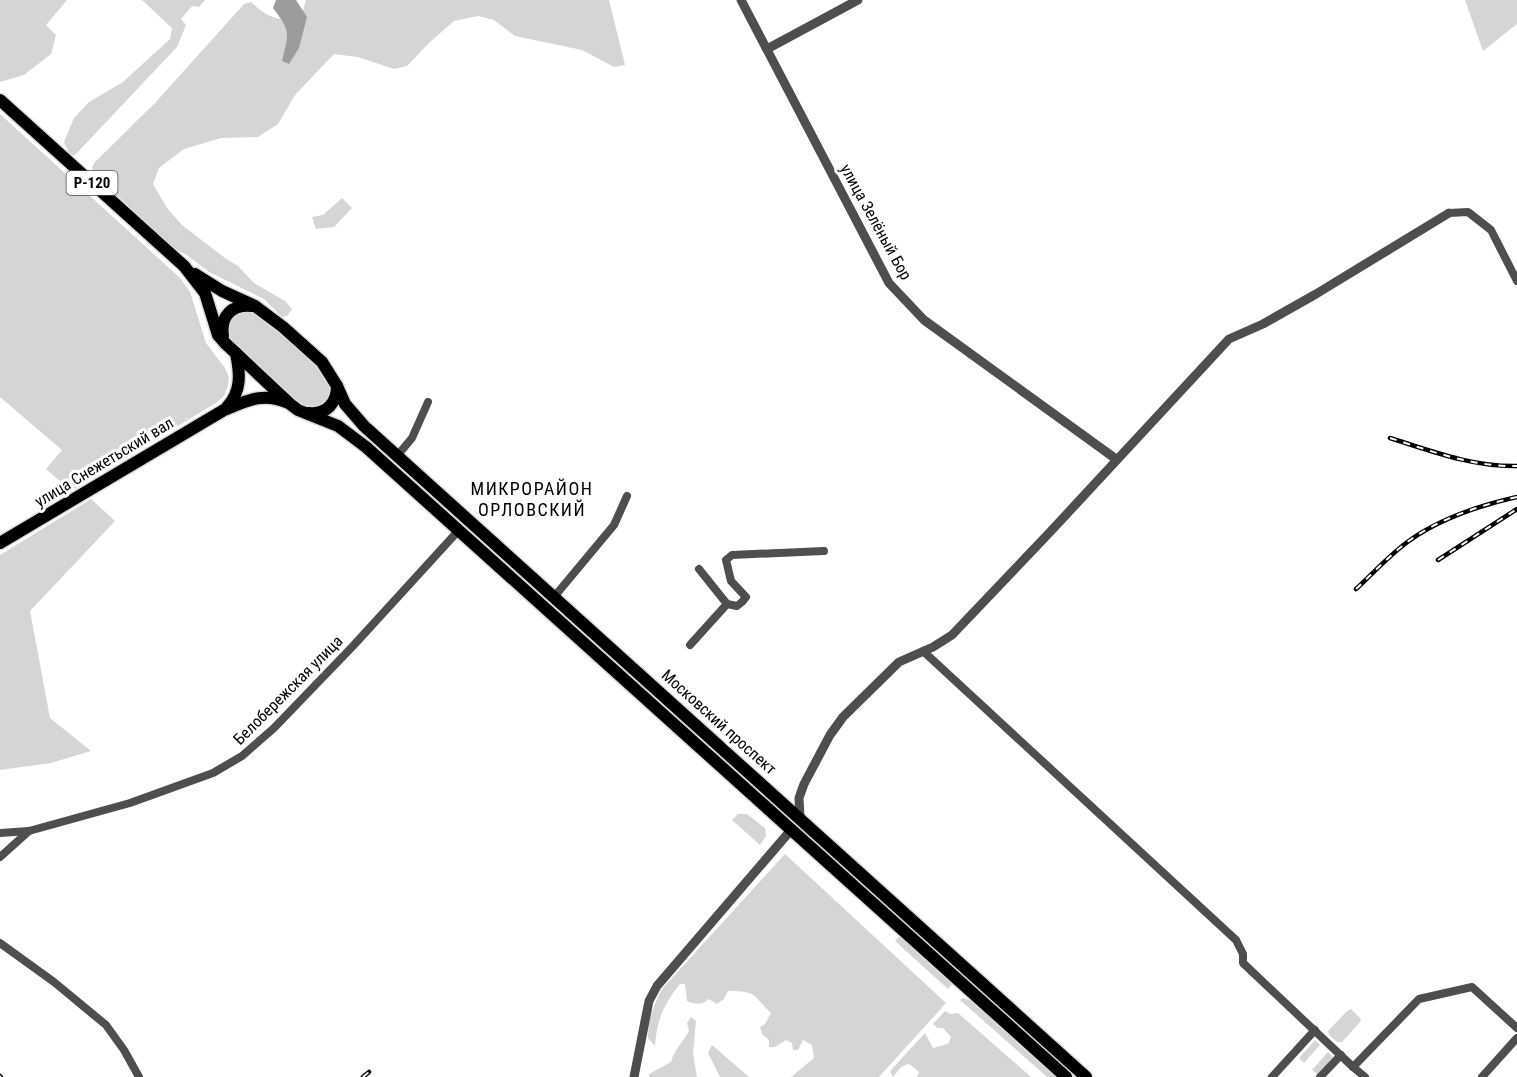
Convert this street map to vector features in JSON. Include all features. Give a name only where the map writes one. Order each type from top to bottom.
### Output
[{"type":"main road","name":"Р-120","points":[[0,100],[184,267]]},
{"type":"main road","name":"Московский проспект","points":[[184,267],[222,291],[255,306],[283,327],[322,362],[352,413],[397,456],[1086,1077]]},
{"type":"main road","points":[[184,267],[205,293],[218,335],[225,344]]},
{"type":"main road","points":[[225,344],[222,326],[224,318],[239,306],[255,306]]},
{"type":"main road","name":"Московский проспект","points":[[225,344],[290,404],[352,435],[1066,1077]]},
{"type":"main road","name":"улица Снежетьский вал","points":[[224,410],[233,400],[239,386],[236,353]]},
{"type":"main road","points":[[305,413],[315,414],[327,409],[335,400],[337,386]]},
{"type":"main road","name":"улица Снежетьский вал","points":[[0,543],[224,410],[261,397],[276,398],[290,404]]},
{"type":"main road","points":[[791,830],[800,818]]},
{"type":"street","name":"улица Зелёный Бор","points":[[741,0],[889,283],[924,320],[1116,459]]},
{"type":"street","points":[[767,49],[858,0]]},
{"type":"street","points":[[800,818],[799,798],[804,784],[830,735],[843,717],[899,662],[952,635],[1229,339],[1263,324],[1307,299],[1449,213],[1468,213],[1491,230],[1517,281]]},
{"type":"street","points":[[397,456],[412,438],[428,402]]},
{"type":"street","points":[[554,597],[614,525],[627,496]]},
{"type":"street","name":"Белобережская улица","points":[[0,833],[29,831],[151,795],[213,773],[242,756],[274,728],[353,646],[459,530]]},
{"type":"street","points":[[699,569],[727,603],[737,606],[746,597],[731,581],[726,560],[732,555],[824,551]]},
{"type":"street","points":[[690,645],[727,603]]},
{"type":"street","points":[[923,651],[1236,940],[1243,954],[1243,963],[1365,1077]]},
{"type":"street","points":[[634,1077],[649,1000],[657,986],[791,830]]},
{"type":"street","name":"Белобережская улица","points":[[0,857],[29,831]]},
{"type":"street","points":[[0,943],[54,982],[106,1025],[124,1050],[139,1077]]},
{"type":"street","points":[[1353,1067],[1419,999],[1472,987],[1517,1028]]},
{"type":"street","points":[[1272,1077],[1315,1030]]},
{"type":"street","points":[[1482,1077],[1517,1038]]},
{"type":"street","points":[[1320,1077],[1341,1055]]},
{"type":"shaded area","points":[[0,0],[67,0],[46,25],[56,35],[51,54],[24,75],[0,82]]},
{"type":"shaded area","points":[[142,0],[205,0],[199,7],[192,6],[181,19],[186,25],[177,47],[75,155],[70,155],[64,142],[74,118],[89,102],[123,82],[170,39],[172,28]]},
{"type":"shaded area","points":[[276,0],[296,0],[307,17],[299,48],[289,64],[282,61],[287,33],[283,22],[273,8]]},
{"type":"shaded area","points":[[306,0],[609,0],[625,65],[614,67],[582,50],[515,36],[494,20],[478,16],[454,21],[407,66],[394,69],[358,57],[334,54],[295,95],[278,124],[258,137],[221,138],[184,149],[159,168],[153,184],[167,208],[182,225],[238,266],[254,283],[285,301],[292,309],[287,316],[282,317],[264,299],[209,272],[187,255],[172,248],[95,174],[92,168],[94,163],[155,103],[244,4],[251,2],[268,15],[286,19],[301,17]]},
{"type":"shaded area","points":[[1465,0],[1517,0],[1517,24],[1483,51]]},
{"type":"shaded area","points":[[0,114],[180,278],[190,292],[206,343],[229,377],[224,396],[216,403],[71,491],[46,469],[62,450],[0,397]]},
{"type":"shaded area","points":[[342,198],[352,208],[334,227],[316,229],[312,217],[323,215]]},
{"type":"shaded area","points":[[242,311],[260,315],[326,374],[330,389],[327,401],[323,405],[318,408],[303,406],[231,342],[228,332],[229,324]]},
{"type":"shaded area","points":[[91,499],[115,521],[30,611],[50,718],[91,751],[51,763],[0,770],[0,555]]},
{"type":"shaded area","points":[[738,814],[747,814],[765,828],[766,836],[760,845],[732,820]]},
{"type":"shaded area","points":[[785,854],[946,1003],[879,1077],[791,1077],[814,1058],[812,1045],[803,1040],[798,1050],[793,1050],[792,1043],[786,1040],[775,1047],[769,1047],[769,1040],[762,1034],[760,1027],[765,1024],[771,1013],[753,995],[745,992],[728,991],[724,999],[717,1004],[709,999],[696,1004],[687,1001],[685,984],[680,984],[662,1013],[655,1046],[648,1038],[652,1012],[662,989]]},
{"type":"shaded area","points":[[900,936],[953,983],[948,989],[895,941]]},
{"type":"shaded area","points":[[963,998],[972,1001],[1056,1077],[1047,1077],[960,1000]]},
{"type":"shaded area","points":[[1351,1009],[1361,1021],[1342,1042],[1337,1042],[1328,1031]]},
{"type":"shaded area","points":[[945,1011],[950,1014],[958,1013],[1031,1077],[917,1077],[919,1072],[909,1064],[901,1067],[893,1077],[890,1071],[925,1033],[933,1048],[948,1044],[951,1037],[943,1028],[938,1028],[933,1024]]},
{"type":"shaded area","points":[[691,1017],[696,1021],[693,1053],[697,1077],[649,1077],[649,1074],[671,1062],[689,1031],[687,1023]]},
{"type":"shaded area","points":[[1315,1040],[1320,1045],[1304,1063],[1299,1058]]},
{"type":"shaded area","points":[[712,1045],[749,1077],[720,1077],[708,1053]]},
{"type":"shaded area","points":[[1328,1052],[1333,1057],[1317,1074],[1312,1070]]},
{"type":"railway","points":[[1390,438],[1468,461],[1517,466]]},
{"type":"railway","points":[[1356,589],[1401,547],[1427,529],[1456,515],[1517,497]]},
{"type":"railway","points":[[1438,560],[1517,509]]},
{"type":"railway","points":[[363,1077],[369,1072]]},
{"type":"district","name":"МИКРОРАЙОН ОРЛОВСКИЙ","points":[[532,498]]}]
